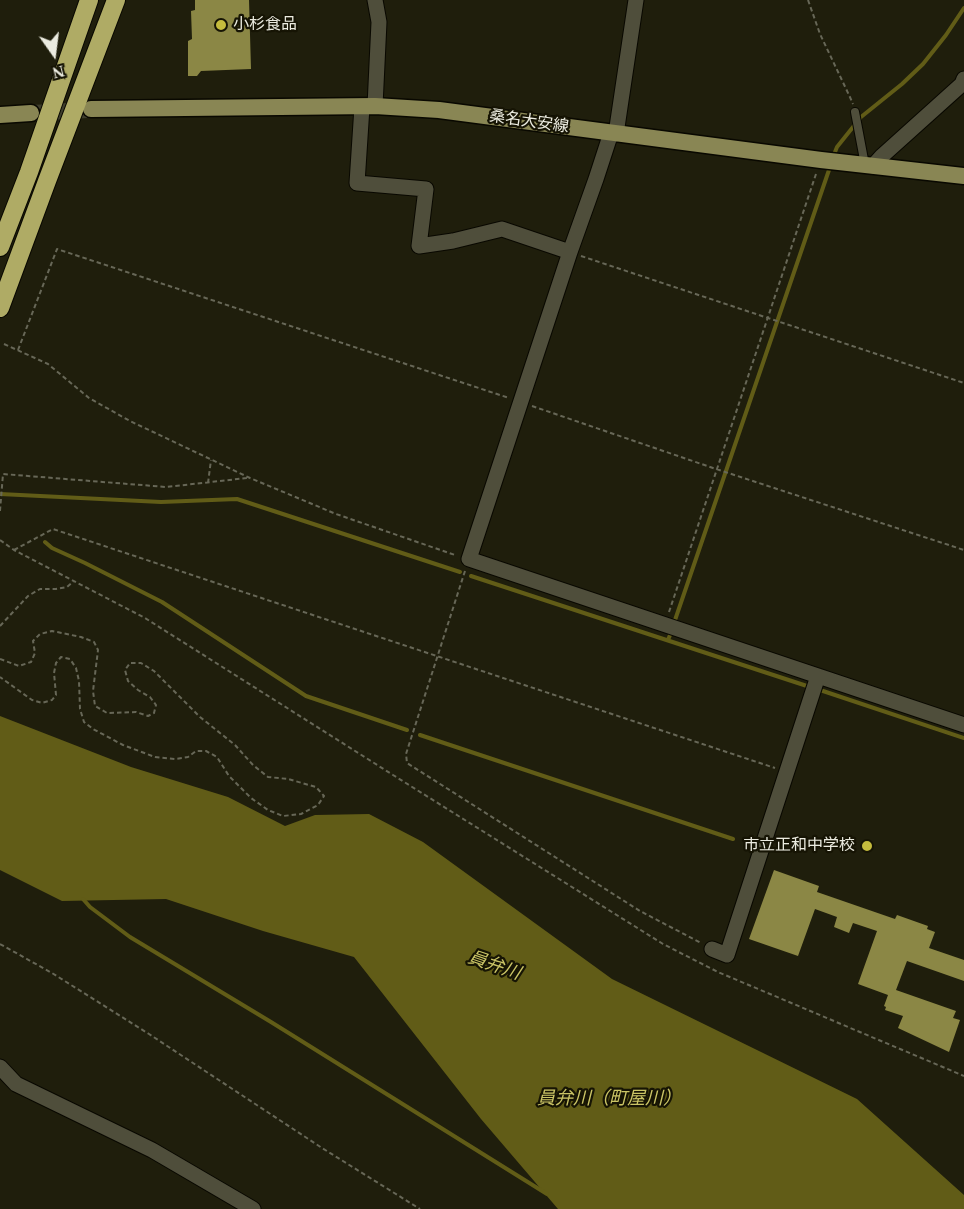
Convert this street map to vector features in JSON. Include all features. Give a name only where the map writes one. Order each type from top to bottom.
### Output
[{"type":"highway","points":[[0,248],[89,0]]},
{"type":"highway","points":[[0,308],[116,0]]},
{"type":"main road","name":"桑名大安線","points":[[91,109],[368,106],[439,110],[828,161],[964,176]]},
{"type":"main road","points":[[0,115],[31,112]]},
{"type":"street","points":[[375,0],[379,22],[357,183],[426,189],[419,246],[453,241],[502,229],[570,252]]},
{"type":"street","points":[[636,0],[614,134],[570,252],[469,559],[670,626],[815,684],[964,725]]},
{"type":"street","points":[[869,166],[962,84],[964,79]]},
{"type":"street","points":[[712,949],[727,954],[815,684]]},
{"type":"street","points":[[0,1067],[16,1084],[152,1150],[253,1209]]},
{"type":"lane","points":[[855,112],[869,166]]},
{"type":"path","points":[[808,0],[820,34],[855,112]]},
{"type":"path","points":[[670,626],[717,470],[769,318],[828,161]]},
{"type":"path","points":[[18,351],[57,249],[520,402],[717,470],[964,549]]},
{"type":"path","points":[[570,252],[964,383]]},
{"type":"path","points":[[4,344],[48,364],[89,398],[130,421],[211,460],[336,514],[469,559],[406,754],[406,763],[640,911],[712,949]]},
{"type":"path","points":[[208,483],[211,460]]},
{"type":"path","points":[[0,511],[3,474],[166,488],[250,478]]},
{"type":"path","points":[[14,550],[53,529],[787,772]]},
{"type":"path","points":[[0,540],[14,550],[145,618],[663,944],[718,972],[964,1076]]},
{"type":"path","points":[[0,626],[28,596],[40,589],[67,587],[74,581]]},
{"type":"path","points":[[0,659],[19,666],[31,662],[35,653],[33,641],[39,634],[52,631],[94,642],[98,651],[93,691],[95,706],[107,713],[136,712],[148,716],[154,713],[156,705],[150,697],[128,681],[125,670],[130,663],[141,663],[154,671],[200,717],[235,745],[253,765],[268,777],[288,778],[316,787],[324,796],[318,805],[301,814],[283,816],[268,810],[251,798],[229,776],[217,757],[206,751],[196,751],[188,757],[176,759],[155,757],[123,745],[93,729],[84,722],[80,709],[79,681],[76,668],[70,659],[61,657],[56,663],[54,673],[56,695],[52,700],[42,703],[32,700],[0,677]]},
{"type":"path","points":[[0,944],[52,973],[149,1034],[322,1148],[420,1209]]},
{"type":"water","name":"員弁川（町屋川）","points":[[0,716],[131,767],[228,797],[285,826],[315,815],[369,814],[423,842],[612,979],[857,1099],[964,1195],[964,1209],[558,1209],[481,1119],[354,957],[263,931],[166,899],[62,901],[0,870]]},
{"type":"building","name":"小杉食品","points":[[195,0],[249,0],[251,69],[201,71],[197,76],[188,76],[188,41],[192,39],[191,11],[195,10]]},
{"type":"building","points":[[774,870],[819,886],[817,892],[895,919],[897,915],[928,926],[927,929],[935,932],[929,948],[964,960],[964,981],[907,961],[896,990],[956,1011],[953,1018],[960,1020],[949,1052],[898,1028],[903,1016],[885,1010],[888,995],[858,984],[877,931],[853,923],[849,933],[834,927],[837,917],[815,909],[798,956],[749,939]]},
{"type":"waterway","points":[[833,157],[837,147],[861,117],[923,64],[964,8]]},
{"type":"waterway","points":[[674,623],[830,167]]},
{"type":"waterway","points":[[0,494],[161,502],[237,499],[460,572]]},
{"type":"waterway","points":[[45,542],[52,548],[162,602],[306,696],[407,730]]},
{"type":"waterway","points":[[471,576],[810,687]]},
{"type":"waterway","points":[[668,640],[672,630]]},
{"type":"waterway","points":[[817,689],[964,738]]},
{"type":"waterway","points":[[420,735],[733,839]]},
{"type":"waterway","points":[[83,899],[90,907],[130,937],[547,1194]]},
{"type":"tunnel","points":[[31,113],[87,110]]},
{"type":"place","name":"小杉食品","points":[[221,25]]},
{"type":"place","name":"市立正和中学校","points":[[867,846]]},
{"type":"water label","name":"員弁川","points":[[494,966]]}]
